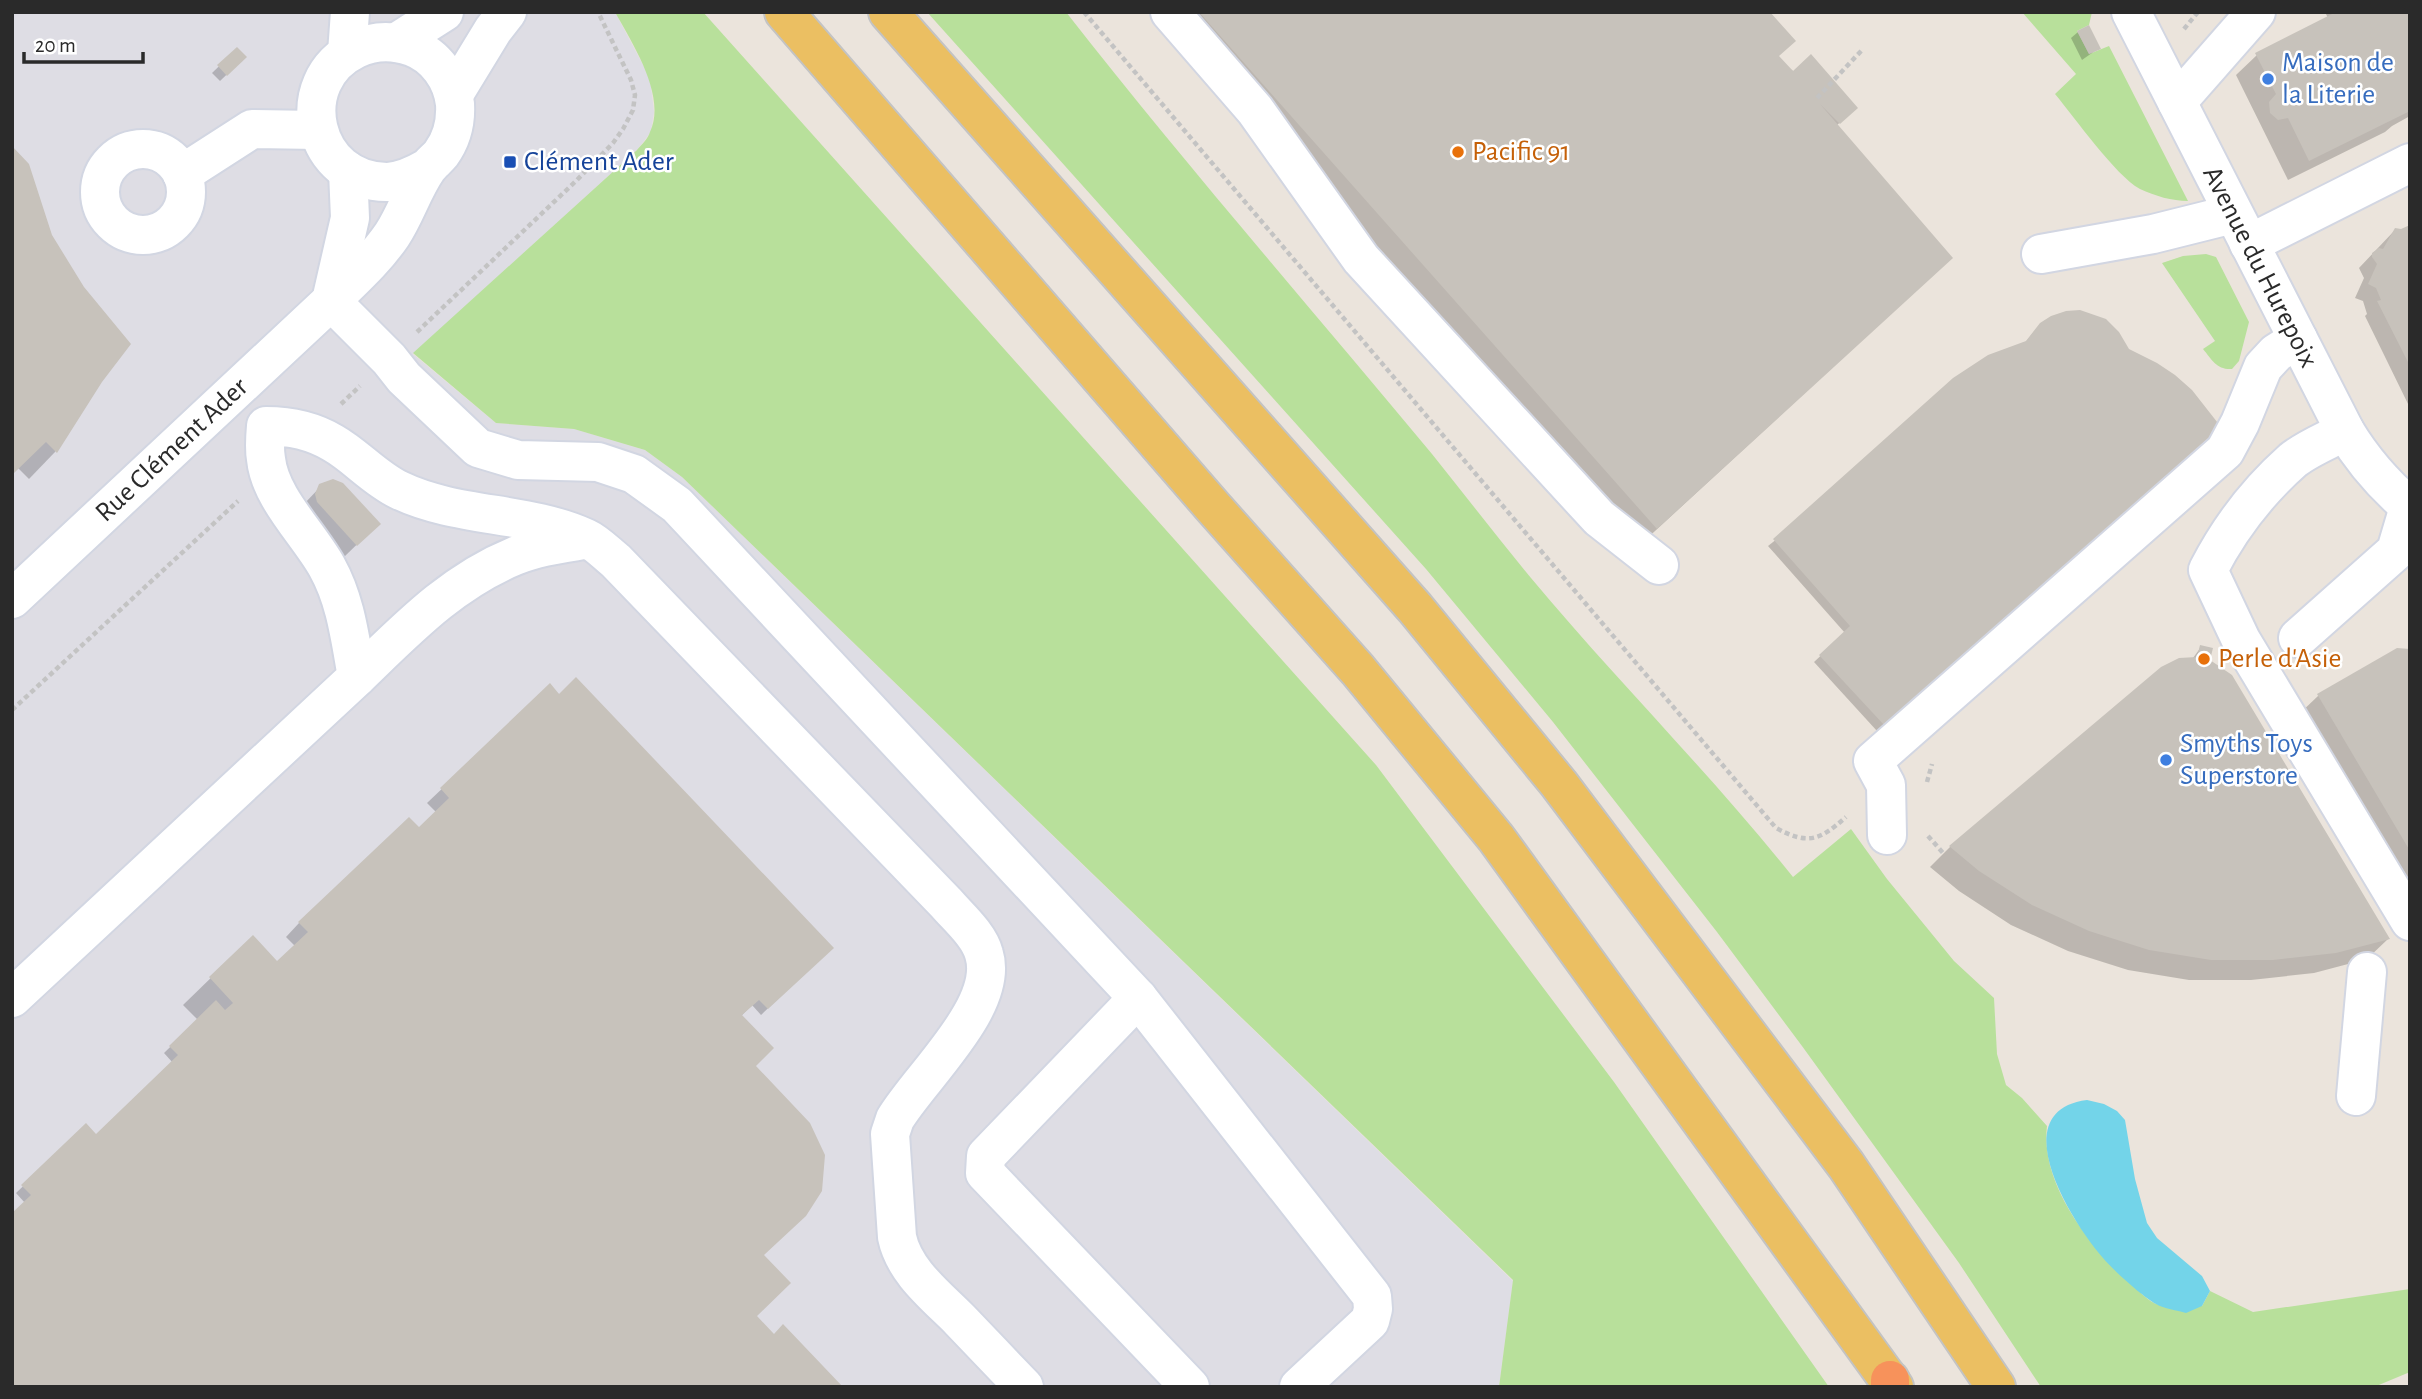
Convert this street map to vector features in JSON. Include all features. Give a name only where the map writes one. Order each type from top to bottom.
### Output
[{"type":"main road","points":[[784,12],[1213,507],[1358,670],[1496,838],[1891,1385]]},
{"type":"main road","points":[[888,12],[1415,608],[1551,773],[1846,1165],[1996,1387]]},
{"type":"street","points":[[347,53],[350,12]]},
{"type":"street","name":"Rue Clément Ader","points":[[444,12],[397,42],[380,41],[363,45],[347,53],[331,67],[320,86],[316,108],[318,130],[324,146],[334,160],[348,171],[367,179],[388,182],[409,178],[427,168],[442,153],[452,135],[456,115],[454,94]]},
{"type":"street","points":[[454,94],[507,12]]},
{"type":"street","points":[[1170,12],[1255,110],[1360,259],[1600,518],[1659,565]]},
{"type":"street","name":"Avenue du Hurepoix","points":[[2131,12],[2345,431],[2361,458],[2409,507]]},
{"type":"street","points":[[2177,102],[2256,12]]},
{"type":"street","points":[[397,42],[416,48],[433,60],[446,75],[454,94]]},
{"type":"street","points":[[182,174],[252,129],[318,130]]},
{"type":"street","points":[[2041,254],[2152,234],[2241,229],[2410,163]]},
{"type":"street","name":"Rue Clément Ader","points":[[12,599],[372,261],[393,233],[427,168]]},
{"type":"street","points":[[348,171],[350,218],[331,301],[389,359],[404,378],[478,447],[518,460],[598,462],[634,474],[677,505],[1138,998],[1372,1296],[1374,1309],[1370,1321],[1299,1387]]},
{"type":"street","points":[[1887,835],[1885,782],[1874,761],[2225,451],[2240,423],[2263,367],[2276,353],[2298,339]]},
{"type":"street","points":[[234,392],[266,426],[266,460],[271,481],[328,568],[343,602],[357,677]]},
{"type":"street","points":[[266,426],[283,426],[334,443],[399,490],[430,501],[560,528],[589,539],[616,561],[970,930],[984,953],[987,972],[981,994],[966,1025],[895,1119],[890,1134],[897,1237],[907,1263],[923,1283],[1024,1387]]},
{"type":"street","points":[[2345,431],[2295,458],[2246,509],[2225,538],[2208,570],[2241,639],[2410,921]]},
{"type":"street","points":[[2298,638],[2403,561],[2409,507]]},
{"type":"street","points":[[12,998],[418,618],[450,592],[516,556],[546,546],[589,539]]},
{"type":"street","points":[[2357,1096],[2367,972]]},
{"type":"street","points":[[1138,998],[986,1156],[985,1174],[1190,1387]]},
{"type":"path","points":[[1084,12],[1776,828],[1796,839],[1814,838],[1834,827],[1885,782]]},
{"type":"path","points":[[1817,99],[1862,50]]},
{"type":"shaded area","points":[[12,12],[615,12],[650,78],[654,112],[651,132],[637,150],[413,354],[496,423],[574,429],[645,450],[682,477],[1513,1281],[1499,1387],[12,1387]]},
{"type":"green space","points":[[615,12],[703,12],[1376,765],[1614,1082],[1829,1387],[1499,1387],[1513,1280],[682,477],[645,450],[574,429],[496,423],[413,353],[637,150],[648,137],[654,118],[651,86],[638,54]]},
{"type":"green space","points":[[927,12],[1066,12],[1201,179],[1432,454],[1531,578],[1793,877],[1851,829],[1887,879],[1954,961],[1994,998],[1997,1054],[2006,1085],[2022,1098],[2047,1126],[2051,1170],[2059,1191],[2070,1212],[2099,1251],[2142,1294],[2158,1305],[2202,1306],[2210,1291],[2253,1312],[2410,1289],[2410,1372],[2374,1387],[2041,1387],[1959,1263],[1802,1046],[1553,722],[1426,569]]},
{"type":"green space","points":[[2022,12],[2092,12],[2089,25],[2077,31],[2089,54],[2109,46],[2188,201],[2164,198],[2140,189],[2107,159],[2055,94],[2076,74]]},
{"type":"green space","points":[[2206,254],[2216,257],[2249,322],[2239,361],[2232,369],[2219,366],[2203,349],[2215,341],[2162,263],[2183,256]]},
{"type":"water","points":[[2087,1100],[2104,1104],[2117,1111],[2125,1120],[2135,1179],[2147,1223],[2157,1238],[2202,1276],[2210,1291],[2202,1306],[2186,1313],[2150,1301],[2108,1263],[2075,1220],[2052,1170],[2047,1146],[2049,1124],[2062,1109]]},
{"type":"building","points":[[1199,12],[1770,12],[1796,41],[1779,56],[1793,71],[1811,54],[1858,108],[1840,124],[1820,104],[1953,258],[1657,529]]},
{"type":"building","points":[[2336,12],[2410,12],[2410,111],[2309,161],[2288,118],[2278,120],[2270,113],[2269,102],[2276,94],[2255,53]]},
{"type":"building","points":[[2089,25],[2101,49],[2089,54],[2077,31]]},
{"type":"building","points":[[237,47],[247,57],[227,76],[217,65]]},
{"type":"building","points":[[12,146],[29,164],[52,235],[84,287],[131,344],[102,382],[57,453],[46,442],[12,475]]},
{"type":"building","points":[[2410,225],[2410,366],[2377,301],[2381,300],[2376,288],[2368,284],[2377,264],[2372,253],[2379,248],[2383,249],[2395,228],[2401,229]]},
{"type":"building","points":[[2080,310],[2106,319],[2119,332],[2129,349],[2175,375],[2192,390],[2221,427],[1885,726],[1819,655],[1850,626],[1773,539],[1953,378],[1988,355],[2026,341],[2040,323],[2051,316]]},
{"type":"building","points":[[333,479],[343,483],[381,524],[357,546],[317,502],[315,494],[319,484]]},
{"type":"building","name":"Smyths Toys Superstore","points":[[2200,645],[2213,648],[2210,660],[2232,675],[2390,939],[2336,953],[2273,960],[2211,960],[2149,950],[2089,931],[2032,905],[1979,871],[1949,846],[2161,667],[2179,658],[2197,657]]},
{"type":"building","points":[[2397,648],[2410,649],[2410,851],[2317,694]]},
{"type":"building","points":[[576,677],[834,948],[768,1009],[759,1000],[742,1015],[774,1048],[756,1066],[810,1123],[825,1155],[822,1191],[806,1216],[764,1255],[791,1283],[757,1316],[774,1334],[783,1324],[843,1387],[12,1387],[12,1213],[31,1195],[21,1185],[86,1123],[96,1134],[178,1055],[169,1046],[216,1000],[225,1010],[233,1003],[209,977],[253,935],[277,961],[308,932],[298,922],[409,817],[419,827],[449,798],[440,788],[550,683],[559,694]]},
{"type":"place","name":"Maison de la Literie","points":[[2268,79]]},
{"type":"place","name":"Pacific 91","points":[[1458,152]]},
{"type":"place","name":"Clément Ader","points":[[510,162]]},
{"type":"place","name":"Perle d'Asie","points":[[2204,659]]},
{"type":"place","name":"Smyths Toys Superstore","points":[[2166,760]]}]
